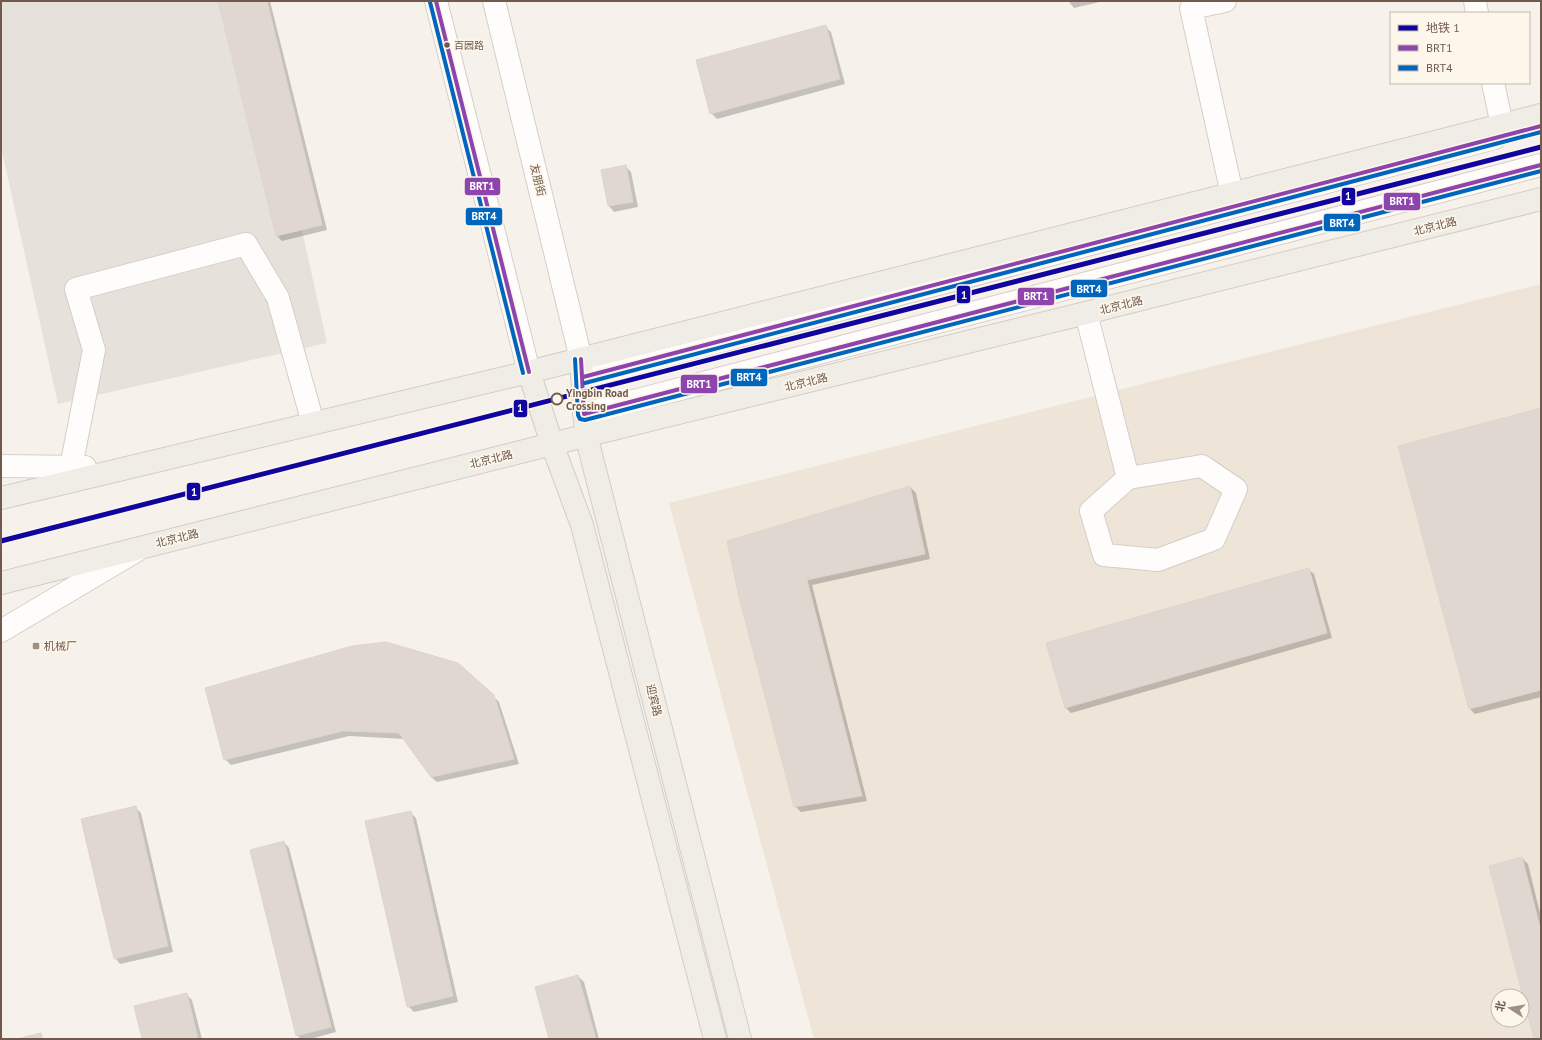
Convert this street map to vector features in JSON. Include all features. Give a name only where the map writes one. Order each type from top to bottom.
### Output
[{"type":"main road","points":[[1,498],[529,372],[582,368],[1232,194],[1541,115]]},
{"type":"main road","name":"北京北路","points":[[1,583],[552,444],[585,425],[1086,313],[1541,199]]},
{"type":"main road","name":"迎宾路","points":[[582,368],[585,425],[740,1039]]},
{"type":"main road","points":[[529,372],[552,444],[582,524],[715,1039]]},
{"type":"street","points":[[436,1],[529,372]]},
{"type":"street","name":"友朋街","points":[[494,1],[582,368]]},
{"type":"street","points":[[1225,1],[1191,8],[1232,194]]},
{"type":"street","points":[[1475,1],[1477,12]]},
{"type":"street","points":[[1493,84],[1502,125]]},
{"type":"street","points":[[582,368],[1541,126]]},
{"type":"street","points":[[585,425],[1541,166]]},
{"type":"street","points":[[71,467],[94,350],[76,289],[246,244],[278,298],[312,423]]},
{"type":"street","points":[[1086,313],[1128,478]]},
{"type":"street","points":[[1,466],[126,468]]},
{"type":"street","points":[[1202,466],[1236,490],[1214,539],[1158,560],[1104,555],[1091,511],[1128,478],[1202,466]]},
{"type":"street","points":[[1,631],[144,547]]},
{"type":"shaded area","points":[[1,1],[251,1],[327,343],[58,404],[1,147]]},
{"type":"shaded area","points":[[1541,284],[1541,1039],[814,1039],[669,503]]},
{"type":"building","points":[[218,1],[267,1],[322,225],[276,236]]},
{"type":"building","points":[[826,25],[840,79],[710,114],[696,60]]},
{"type":"building","points":[[626,165],[633,202],[608,206],[601,170]]},
{"type":"building","points":[[1541,408],[1541,690],[1469,709],[1398,446]]},
{"type":"building","points":[[910,486],[925,554],[807,580],[862,796],[794,807],[740,601],[727,541]]},
{"type":"building","points":[[1309,568],[1327,633],[1065,708],[1046,643]]},
{"type":"building","points":[[386,642],[458,663],[494,695],[514,759],[431,777],[399,733],[343,731],[224,760],[205,688],[352,646]]},
{"type":"building","points":[[136,806],[168,946],[114,959],[81,819]]},
{"type":"building","points":[[411,811],[453,996],[407,1007],[365,821]]},
{"type":"building","points":[[284,841],[331,1027],[296,1036],[250,850]]},
{"type":"building","points":[[1522,857],[1541,931],[1541,1039],[1534,1039],[1530,1024],[1530,988],[1521,988],[1489,866]]},
{"type":"building","points":[[578,975],[596,1039],[549,1039],[535,987]]},
{"type":"building","points":[[187,993],[198,1039],[142,1039],[134,1006]]},
{"type":"building","points":[[41,1033],[43,1039],[17,1039]]},
{"type":"metro line","name":"1","points":[[1,541],[1541,147]]},
{"type":"transit line","name":"BRT1","points":[[436,1],[529,372]]},
{"type":"transit line","name":"BRT4","points":[[430,2],[523,373]]},
{"type":"transit line","name":"BRT1","points":[[583,377],[1541,126]]},
{"type":"transit line","name":"BRT4","points":[[585,383],[1541,132]]},
{"type":"transit line","name":"BRT1","points":[[581,359],[584,414],[1541,165]]},
{"type":"transit line","name":"BRT4","points":[[575,359],[578,415],[580,419],[585,420],[1541,171]]},
{"type":"place","name":"百园路","points":[[447,45]]},
{"type":"place","name":"Yingbin Road Crossing","points":[[557,399]]},
{"type":"place","name":"机械厂","points":[[36,646]]}]
